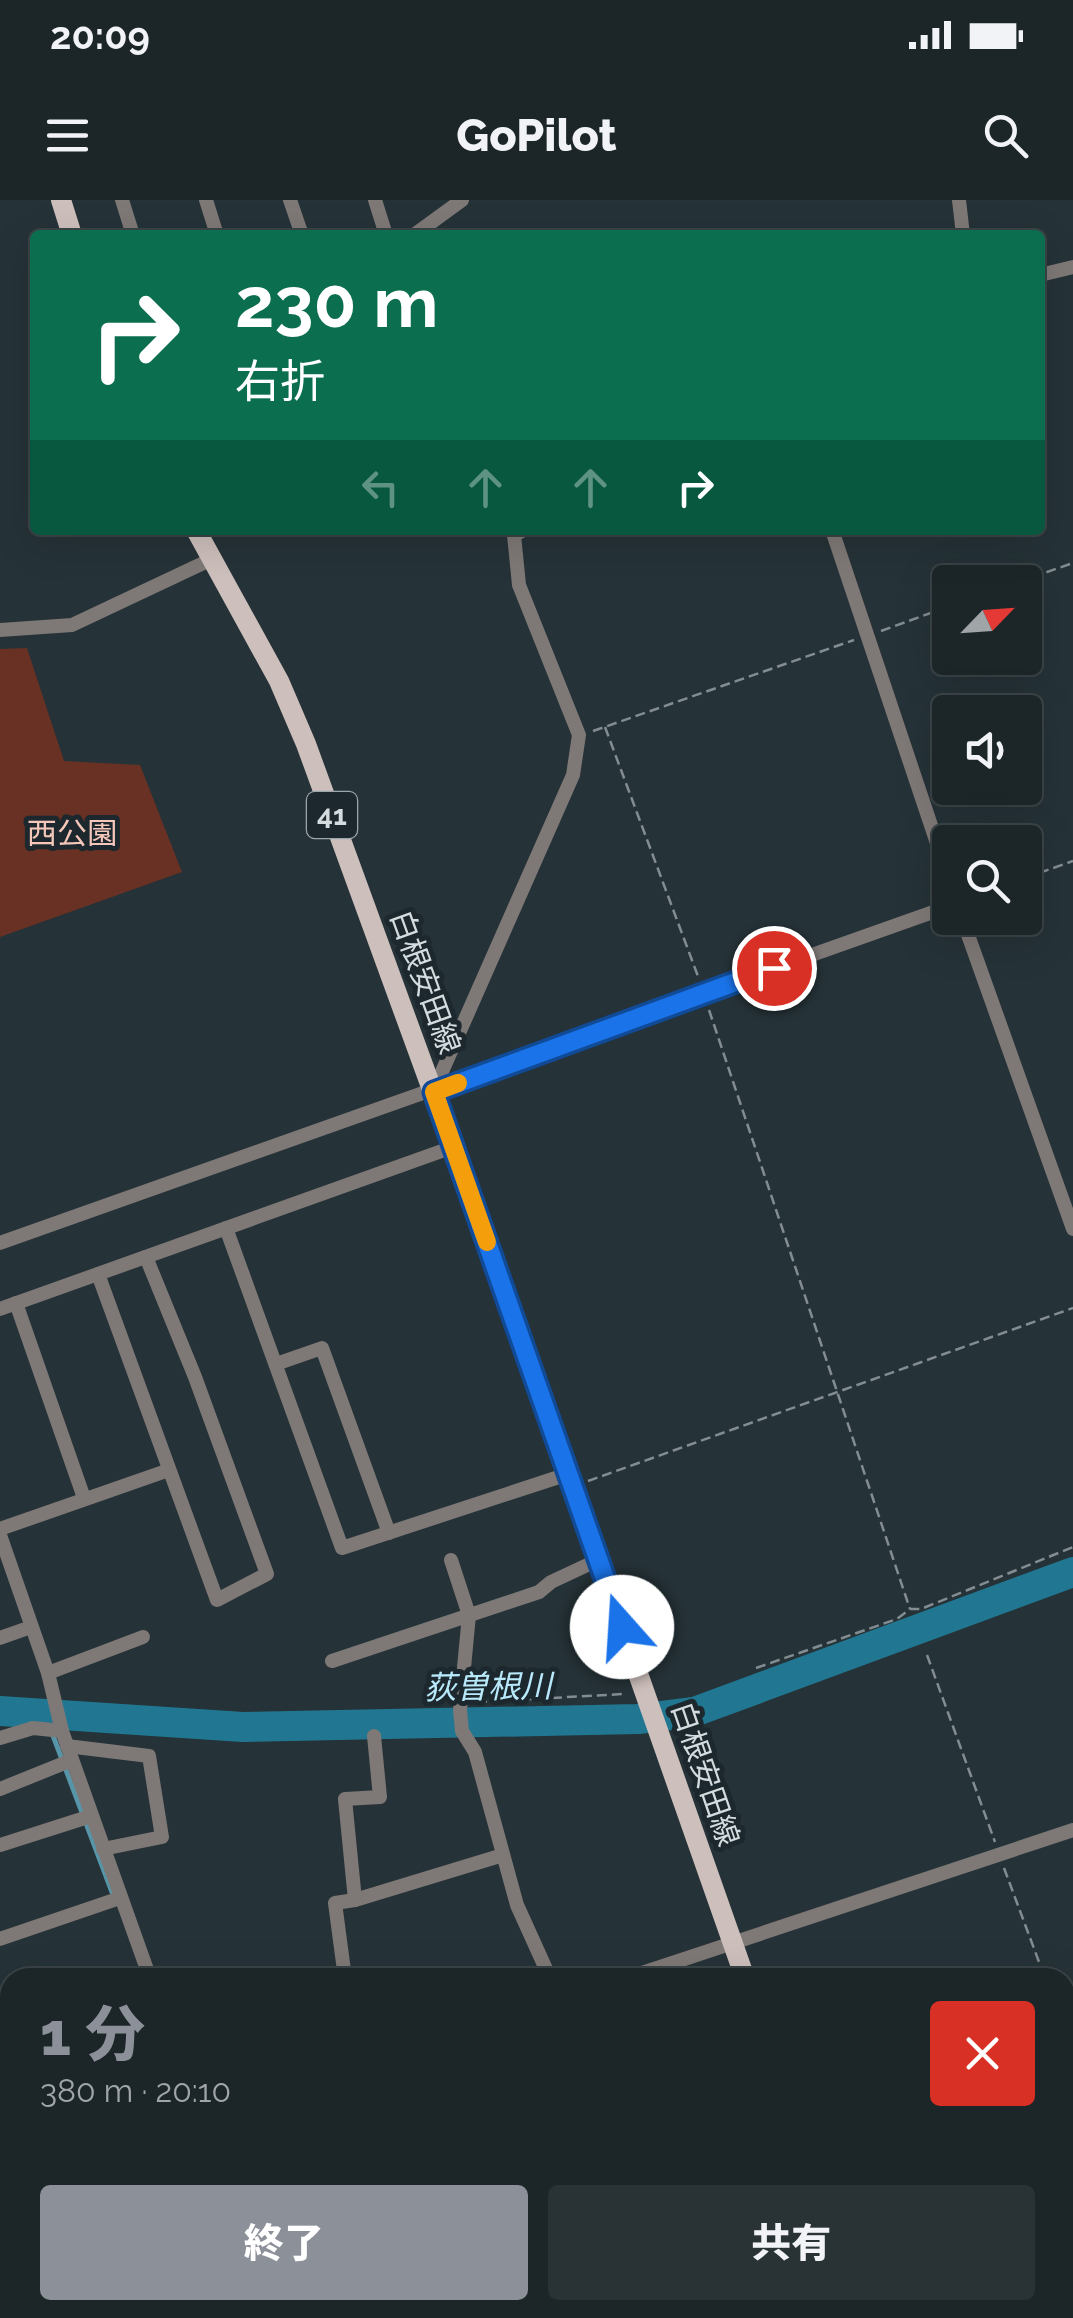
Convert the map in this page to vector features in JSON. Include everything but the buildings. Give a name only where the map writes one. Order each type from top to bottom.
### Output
[{"type":"main road","points":[[61,200],[70,230]]},
{"type":"main road","name":"白根安田線","points":[[205,546],[279,682],[306,744],[434,1092],[742,1968]]},
{"type":"street","points":[[122,200],[132,230]]},
{"type":"street","points":[[206,200],[215,230]]},
{"type":"street","points":[[290,200],[300,230]]},
{"type":"street","points":[[375,200],[384,230]]},
{"type":"street","points":[[421,230],[462,200]]},
{"type":"street","points":[[959,200],[962,230]]},
{"type":"street","points":[[1045,274],[1073,268]]},
{"type":"street","points":[[434,1092],[573,775],[579,735],[518,585],[514,535]]},
{"type":"street","points":[[834,535],[932,829]]},
{"type":"street","points":[[0,630],[72,625],[205,546]]},
{"type":"street","points":[[0,1243],[932,912]]},
{"type":"street","points":[[968,935],[1073,1229]]},
{"type":"street","points":[[0,1309],[453,1146]]},
{"type":"street","points":[[226,1228],[342,1548],[570,1480]]},
{"type":"street","points":[[98,1274],[216,1600],[267,1574],[146,1257]]},
{"type":"street","points":[[16,1303],[84,1498]]},
{"type":"street","points":[[276,1364],[322,1348],[389,1532]]},
{"type":"street","points":[[146,1968],[69,1753],[48,1673],[0,1532],[84,1498],[170,1470]]},
{"type":"street","points":[[451,1560],[470,1615],[460,1706],[462,1731],[474,1752],[517,1905],[545,1968]]},
{"type":"street","points":[[332,1661],[538,1592],[598,1560]]},
{"type":"street","points":[[0,1638],[31,1627]]},
{"type":"street","points":[[48,1673],[143,1637]]},
{"type":"street","points":[[0,1738],[32,1728],[62,1731]]},
{"type":"street","points":[[356,1900],[346,1799],[380,1797],[374,1736]]},
{"type":"street","points":[[0,1788],[69,1753],[150,1756],[162,1838],[103,1849]]},
{"type":"street","points":[[0,1845],[91,1816]]},
{"type":"street","points":[[659,1968],[1073,1830]]},
{"type":"street","points":[[344,1968],[335,1903],[503,1855]]},
{"type":"street","points":[[0,1939],[120,1898]]},
{"type":"path","points":[[1042,574],[1073,563]]},
{"type":"path","points":[[910,1609],[704,993],[604,727],[932,612]]},
{"type":"path","points":[[1042,872],[1073,860]]},
{"type":"path","points":[[570,1480],[1073,1308]]},
{"type":"path","points":[[756,1668],[898,1619],[910,1609],[921,1609],[1073,1548]]},
{"type":"path","points":[[927,1656],[1041,1968]]},
{"type":"path","points":[[460,1706],[645,1694]]},
{"type":"green space","name":"西公園","points":[[27,648],[64,761],[140,765],[182,872],[0,937],[0,649]]},
{"type":"waterway","name":"荻曽根川","points":[[0,1711],[243,1727],[638,1719],[694,1712],[1073,1572]]},
{"type":"waterway","points":[[46,1717],[115,1900]]},
{"type":"slow traffic","points":[[458,1083],[434,1092],[487,1242]]},
{"type":"route","points":[[622,1627],[434,1092],[774,968]]}]
